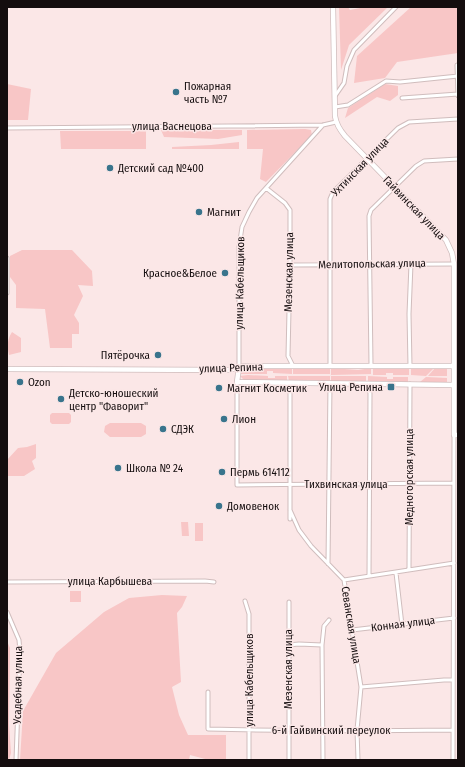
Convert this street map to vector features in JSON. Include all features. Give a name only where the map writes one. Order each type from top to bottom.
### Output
[{"type":"street","points":[[332,7],[336,122]]},
{"type":"street","points":[[335,97],[344,83],[347,66],[354,50],[396,7]]},
{"type":"street","points":[[402,98],[458,95],[457,65]]},
{"type":"street","points":[[335,106],[348,105],[386,81],[400,82],[458,76]]},
{"type":"street","name":"Ухтинская улица","points":[[330,366],[330,199],[333,192],[398,128],[408,122],[458,119]]},
{"type":"street","name":"улица Васнецова","points":[[7,128],[323,125],[336,122]]},
{"type":"street","name":"Гайвинская улица","points":[[336,122],[345,136],[446,240],[452,253],[454,264],[456,317],[454,366],[456,435],[454,483],[453,760]]},
{"type":"street","name":"улица Кабельщиков","points":[[237,484],[237,375],[239,367],[240,236],[242,226],[257,198],[323,125]]},
{"type":"street","points":[[371,364],[369,216],[371,210],[416,166],[424,161],[458,159]]},
{"type":"street","name":"Мезенская улица","points":[[266,188],[285,203],[290,210],[288,356],[292,364]]},
{"type":"street","points":[[452,253],[458,252]]},
{"type":"street","points":[[7,258],[7,293]]},
{"type":"street","points":[[410,264],[410,366]]},
{"type":"street","name":"Мелитопольская улица","points":[[290,265],[454,264]]},
{"type":"street","name":"улица Репина","points":[[7,369],[229,370],[239,367],[454,366]]},
{"type":"street","points":[[229,370],[237,375]]},
{"type":"street","name":"улица Репина","points":[[237,382],[454,385]]},
{"type":"street","points":[[328,564],[330,384]]},
{"type":"street","name":"Медногорская улица","points":[[409,570],[410,384]]},
{"type":"street","points":[[288,386],[290,393],[290,519]]},
{"type":"street","points":[[367,387],[370,393],[369,576]]},
{"type":"street","name":"Тихвинская улица","points":[[237,484],[454,483]]},
{"type":"street","name":"Севанская улица","points":[[290,510],[299,530],[304,537],[318,555],[344,580],[361,687],[357,730],[358,760]]},
{"type":"street","points":[[344,580],[454,563]]},
{"type":"street","points":[[396,573],[402,625]]},
{"type":"street","name":"улица Карбышева","points":[[7,582],[214,582]]},
{"type":"street","name":"улица Кабельщиков","points":[[245,601],[249,614],[249,760]]},
{"type":"street","name":"Мезенская улица","points":[[289,602],[289,760]]},
{"type":"street","name":"Усадебная улица","points":[[7,612],[19,640],[20,651],[16,760]]},
{"type":"street","name":"Конная улица","points":[[352,630],[454,618]]},
{"type":"street","points":[[323,760],[324,732],[322,645],[324,626],[329,620]]},
{"type":"street","points":[[288,646],[299,644],[322,645]]},
{"type":"street","points":[[361,687],[453,680]]},
{"type":"street","points":[[453,685],[458,686]]},
{"type":"street","name":"6-й Гайвинский переулок","points":[[208,692],[208,730],[324,732],[357,730],[453,730]]},
{"type":"shaded area","points":[[339,7],[348,7],[350,10],[361,7],[388,7],[349,45],[341,70]]},
{"type":"shaded area","points":[[411,7],[458,7],[458,53],[397,62],[385,78],[354,83],[357,56]]},
{"type":"shaded area","points":[[7,84],[31,89],[28,120],[7,120]]},
{"type":"shaded area","points":[[385,84],[398,86],[398,95],[390,101],[377,97],[345,118],[348,108]]},
{"type":"shaded area","points":[[161,130],[242,130],[242,135],[218,139],[164,137]]},
{"type":"shaded area","points":[[247,130],[311,130],[312,135],[266,182],[260,179],[263,149],[247,149]]},
{"type":"shaded area","points":[[60,131],[146,131],[146,149],[61,149]]},
{"type":"shaded area","points":[[239,142],[239,149],[172,149],[172,147]]},
{"type":"shaded area","points":[[22,250],[72,250],[92,271],[93,286],[78,285],[83,296],[74,315],[79,323],[79,334],[72,334],[72,348],[50,348],[45,309],[16,308],[16,285],[10,277],[10,256]]},
{"type":"shaded area","points":[[12,332],[21,338],[21,352],[9,355],[8,343]]},
{"type":"shaded area","points":[[246,368],[292,369],[292,374],[273,373],[273,371],[267,371],[267,374],[240,374],[241,370]]},
{"type":"shaded area","points":[[330,368],[330,374],[293,374],[293,369]]},
{"type":"shaded area","points":[[331,368],[358,370],[371,368],[371,374],[331,375]]},
{"type":"shaded area","points":[[373,368],[409,368],[409,375],[393,375],[393,373],[386,373],[386,375],[373,375]]},
{"type":"shaded area","points":[[411,368],[434,368],[426,376],[411,375]]},
{"type":"shaded area","points":[[435,368],[447,369],[447,376],[428,376]]},
{"type":"shaded area","points":[[240,376],[268,376],[268,378],[275,378],[275,376],[287,376],[287,381],[244,380]]},
{"type":"shaded area","points":[[288,376],[330,376],[330,381],[289,381]]},
{"type":"shaded area","points":[[331,376],[366,376],[366,381],[331,381]]},
{"type":"shaded area","points":[[368,376],[387,377],[387,379],[393,379],[393,377],[408,377],[408,382],[368,381]]},
{"type":"shaded area","points":[[426,377],[447,378],[447,382],[420,382]]},
{"type":"shaded area","points":[[52,413],[69,413],[71,415],[71,422],[69,424],[52,424],[50,422],[50,415]]},
{"type":"shaded area","points":[[110,423],[141,423],[146,426],[146,434],[141,437],[110,437],[104,432],[105,426]]},
{"type":"shaded area","points":[[36,444],[36,458],[32,461],[35,469],[24,476],[7,476],[7,460],[18,448]]},
{"type":"shaded area","points":[[181,522],[188,522],[189,536],[182,536]]},
{"type":"shaded area","points":[[195,523],[203,523],[203,541],[195,541]]},
{"type":"shaded area","points":[[70,591],[81,591],[81,602],[70,602]]},
{"type":"shaded area","points":[[162,595],[187,596],[182,607],[177,613],[181,682],[172,687],[179,715],[188,735],[226,735],[226,760],[209,760],[190,755],[189,760],[20,760],[23,711],[56,653],[104,612],[129,598]]},
{"type":"shaded area","points":[[7,641],[10,648],[9,724],[11,753],[9,760],[7,760]]},
{"type":"place","name":"Пожарная часть №7","points":[[176,92]]},
{"type":"place","name":"Детский сад №400","points":[[110,168]]},
{"type":"place","name":"Магнит","points":[[199,212]]},
{"type":"place","name":"Красное&Белое","points":[[225,273]]},
{"type":"place","name":"Пятёрочка","points":[[158,355]]},
{"type":"place","name":"Ozon","points":[[20,382]]},
{"type":"place","name":"Улица Репина","points":[[391,387]]},
{"type":"place","name":"Магнит Косметик","points":[[219,388]]},
{"type":"place","name":"Детско-юношеский центр \"Фаворит\"","points":[[61,399]]},
{"type":"place","name":"Лион","points":[[224,419]]},
{"type":"place","name":"СДЭК","points":[[163,429]]},
{"type":"place","name":"Школа № 24","points":[[118,468]]},
{"type":"place","name":"Пермь 614112","points":[[222,472]]},
{"type":"place","name":"Домовенок","points":[[219,506]]}]
